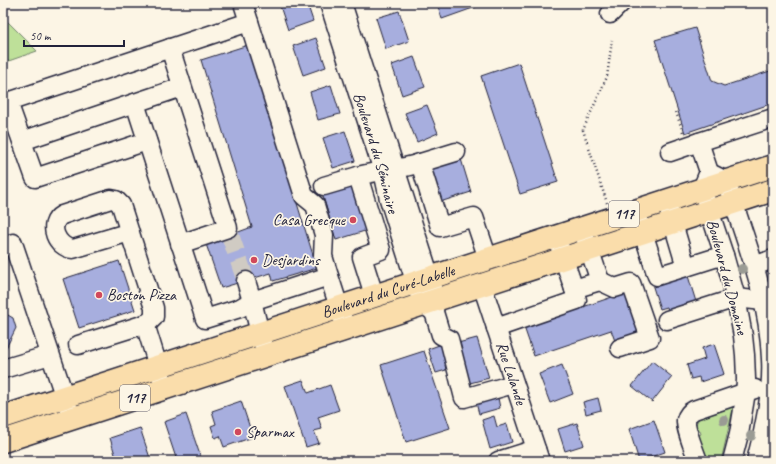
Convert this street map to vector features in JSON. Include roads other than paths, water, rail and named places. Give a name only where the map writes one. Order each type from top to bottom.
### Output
[{"type":"main road","name":"Boulevard du Curé-Labelle","points":[[3,417],[636,211],[666,201],[713,181],[773,166]]},
{"type":"main road","name":"Boulevard du Curé-Labelle","points":[[3,440],[346,329],[430,305],[482,285],[773,190]]},
{"type":"street","points":[[243,3],[304,196],[315,205],[324,235],[323,256],[346,329]]},
{"type":"street","name":"Boulevard du Séminaire","points":[[329,3],[389,170]]},
{"type":"street","name":"Boulevard du Séminaire","points":[[342,3],[422,280],[441,335],[449,339],[464,398],[514,384]]},
{"type":"street","points":[[147,141],[35,178],[8,102],[249,22]]},
{"type":"street","points":[[170,48],[229,232],[180,244]]},
{"type":"street","points":[[22,141],[182,87]]},
{"type":"street","points":[[135,103],[205,319],[240,308],[252,301],[329,276]]},
{"type":"street","points":[[670,152],[773,118]]},
{"type":"street","points":[[699,142],[713,181]]},
{"type":"street","points":[[324,186],[358,176],[408,167],[456,152]]},
{"type":"street","points":[[420,163],[440,227],[474,217],[488,259]]},
{"type":"street","points":[[358,176],[381,250],[362,257],[374,296]]},
{"type":"street","name":"Boulevard du Domaine","points":[[713,181],[733,203],[754,266],[768,299],[772,384],[756,461]]},
{"type":"street","name":"Boulevard du Domaine","points":[[713,181],[709,210],[736,298],[745,355],[746,392],[743,413],[732,461]]},
{"type":"street","points":[[666,201],[686,267]]},
{"type":"street","points":[[636,211],[657,276],[724,255]]},
{"type":"street","points":[[582,228],[600,281]]},
{"type":"street","points":[[78,345],[145,324],[154,317],[154,308],[130,232]]},
{"type":"street","points":[[496,328],[577,300],[556,236]]},
{"type":"street","points":[[3,246],[13,243],[71,418]]},
{"type":"street","points":[[754,266],[773,259]]},
{"type":"street","points":[[246,281],[258,320],[259,333],[267,355]]},
{"type":"street","points":[[574,289],[600,281],[615,288],[631,283],[650,338],[620,348]]},
{"type":"street","name":"Rue Lalande","points":[[482,285],[538,455]]},
{"type":"street","points":[[667,320],[736,298],[768,299]]},
{"type":"street","points":[[145,324],[165,388]]},
{"type":"street","points":[[3,369],[50,355]]},
{"type":"street","points":[[698,461],[687,426],[688,416],[694,410],[772,384]]},
{"type":"street","points":[[498,461],[538,455]]},
{"type":"tunnel","points":[[230,235],[246,281]]},
{"type":"place","name":"Casa Grecque","points":[[353,220]]},
{"type":"place","name":"Desjardins","points":[[254,260]]},
{"type":"place","name":"Boston Pizza","points":[[99,295]]},
{"type":"place","name":"Sparmax","points":[[238,432]]}]
